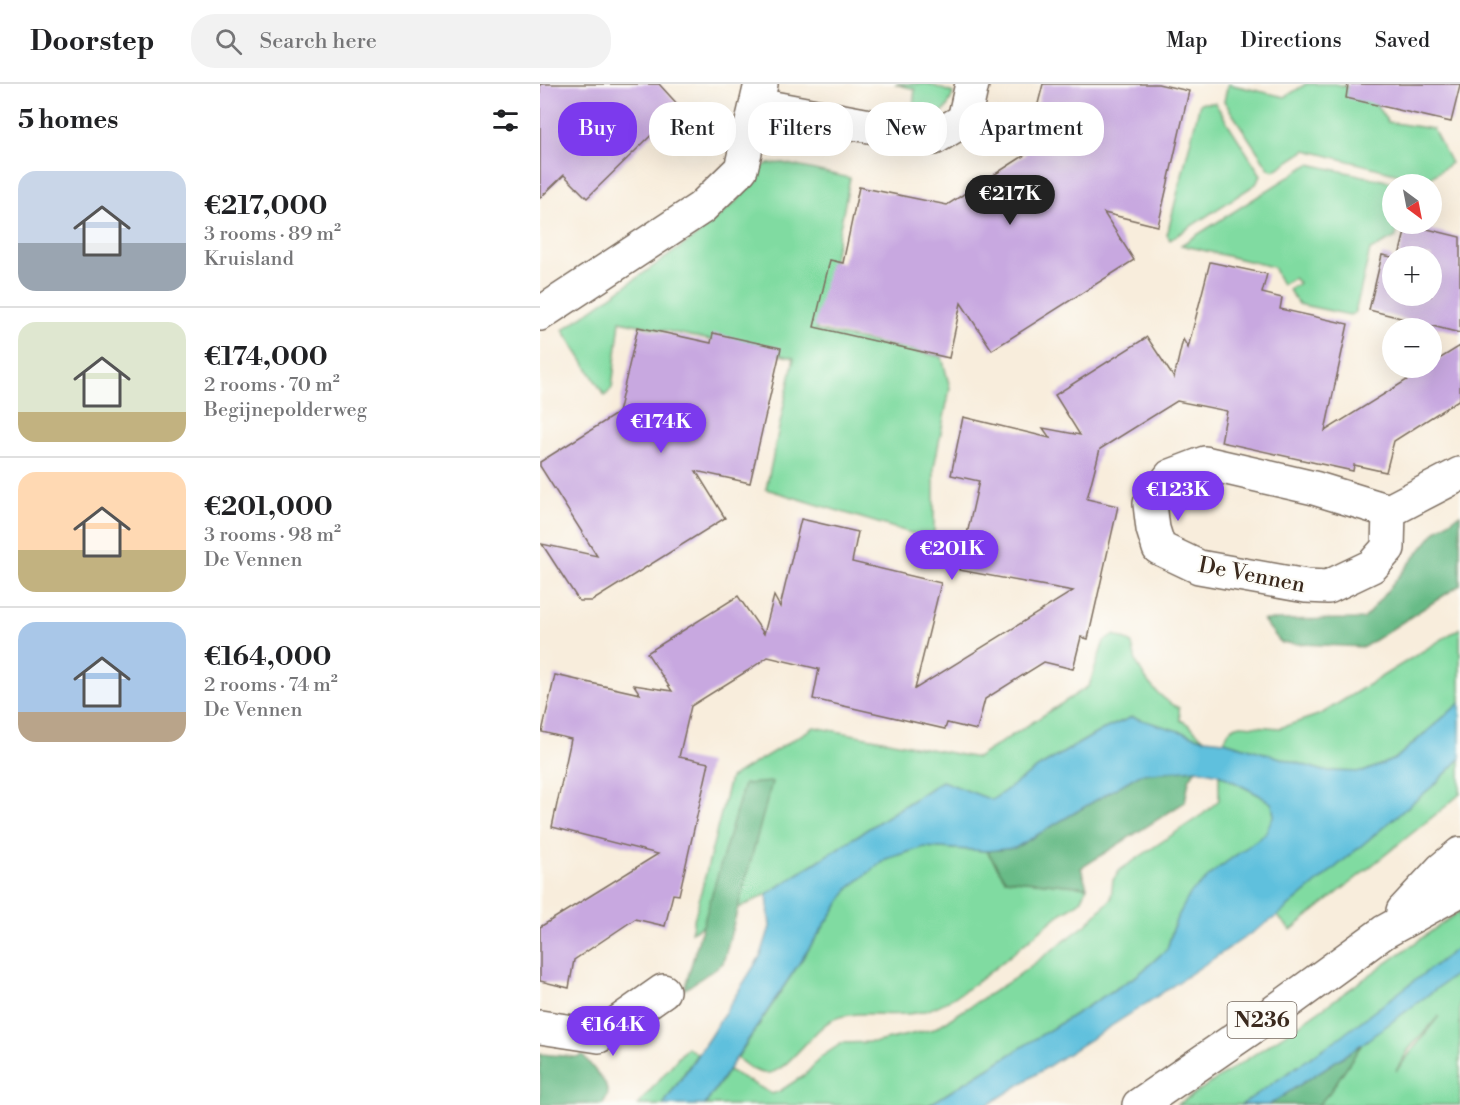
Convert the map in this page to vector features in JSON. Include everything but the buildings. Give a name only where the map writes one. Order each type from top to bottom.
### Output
[{"type":"street","points":[[540,314],[701,208],[741,169],[759,94],[934,138],[964,120],[972,84]]},
{"type":"street","name":"De Vennen","points":[[1205,463],[1314,488],[1389,511],[1388,548],[1372,566],[1328,587],[1306,586],[1199,567],[1159,548],[1153,529],[1150,504],[1171,476],[1205,463]]},
{"type":"street","points":[[1389,511],[1460,474]]},
{"type":"street","name":"N236","points":[[1384,932],[1442,869],[1460,854]]},
{"type":"street","name":"N236","points":[[1139,1105],[1266,1018],[1384,932],[1460,890]]},
{"type":"street","points":[[540,1027],[599,1036],[663,991]]},
{"type":"green space","points":[[895,84],[929,84],[953,93],[947,107],[947,102],[914,102],[915,89]]},
{"type":"green space","points":[[1228,84],[1285,97],[1306,84],[1335,84],[1366,91],[1388,122],[1433,129],[1451,163],[1436,174],[1399,174],[1306,150],[1274,171],[1269,169],[1224,101]]},
{"type":"green space","points":[[1200,103],[1215,103],[1261,175],[1256,184],[1170,240],[1167,235]]},
{"type":"green space","points":[[783,163],[850,178],[832,268],[816,330],[942,357],[950,388],[934,467],[934,540],[766,489],[794,358],[620,321],[612,388],[605,396],[563,330],[695,237],[740,198],[758,171],[767,164]]},
{"type":"green space","points":[[1309,164],[1382,180],[1382,234],[1396,234],[1396,237],[1370,250],[1355,313],[1350,315],[1298,304],[1289,290],[1299,283],[1294,278],[1282,285],[1273,267],[1181,245]]},
{"type":"green space","points":[[1460,514],[1460,585],[1364,647],[1281,643],[1263,620],[1364,619],[1436,531]]},
{"type":"green space","points":[[1460,628],[1460,703],[1395,759],[1363,772],[1324,771],[1224,741],[1229,731],[1241,725],[1280,728],[1321,714]]},
{"type":"green space","points":[[1114,635],[1131,642],[1136,661],[1148,682],[1159,694],[1179,708],[1180,720],[1205,739],[1132,717],[1102,730],[1039,767],[992,800],[942,781],[767,894],[691,932],[730,778],[814,727],[977,758],[1089,686],[1104,641]]},
{"type":"green space","points":[[1460,759],[1460,794],[1445,807],[1291,930],[1277,916],[1434,785]]},
{"type":"green space","points":[[1196,769],[1189,780],[1185,802],[1081,868],[1087,887],[1005,879],[987,851],[1015,848],[1140,774]]},
{"type":"green space","points":[[1219,774],[1272,804],[1274,815],[1265,834],[1217,869],[1176,920],[1167,949],[1138,975],[929,1105],[705,1105],[729,1070],[772,1094],[806,1074],[821,1057],[842,1043],[877,1042],[934,1029],[1012,980],[1087,924],[1111,899],[1113,880],[1120,870],[1203,814],[1219,800]]},
{"type":"green space","points":[[772,782],[723,963],[684,990],[744,784]]},
{"type":"green space","points":[[924,847],[987,851],[1005,879],[1087,887],[1082,899],[1076,904],[1059,915],[974,984],[938,1006],[910,1014],[855,1014],[834,1019],[817,1032],[781,1068],[772,1072],[757,1071],[737,1058],[849,888],[886,859]]},
{"type":"green space","points":[[1460,911],[1460,1105],[1318,1105],[1329,1093],[1360,1046],[1269,1105],[1177,1105],[1299,1025]],"holes":[[[1439,1016],[1396,1071],[1409,1049]]]},
{"type":"green space","points":[[1362,1044],[1329,1093],[1318,1105],[1269,1105]]},
{"type":"green space","points":[[687,1047],[697,1054],[663,1105],[638,1105]]},
{"type":"green space","points":[[540,1054],[576,1057],[583,1055],[605,1083],[608,1094],[603,1104],[540,1105]]},
{"type":"water","points":[[1460,703],[1460,759],[1434,785],[1277,916],[988,1105],[929,1105],[1138,975],[1167,949],[1176,920],[1190,894],[1217,869],[1265,834],[1274,815],[1272,804],[1219,774],[1196,769],[1140,774],[1015,848],[987,851],[924,847],[886,859],[849,888],[705,1105],[663,1105],[709,1038],[761,955],[770,927],[767,894],[942,781],[992,800],[1039,767],[1102,730],[1132,717],[1205,739],[1224,741],[1324,771],[1363,772],[1395,759]]},
{"type":"water","points":[[1460,946],[1460,971],[1362,1044],[1269,1105],[1241,1105],[1343,1035]]}]
